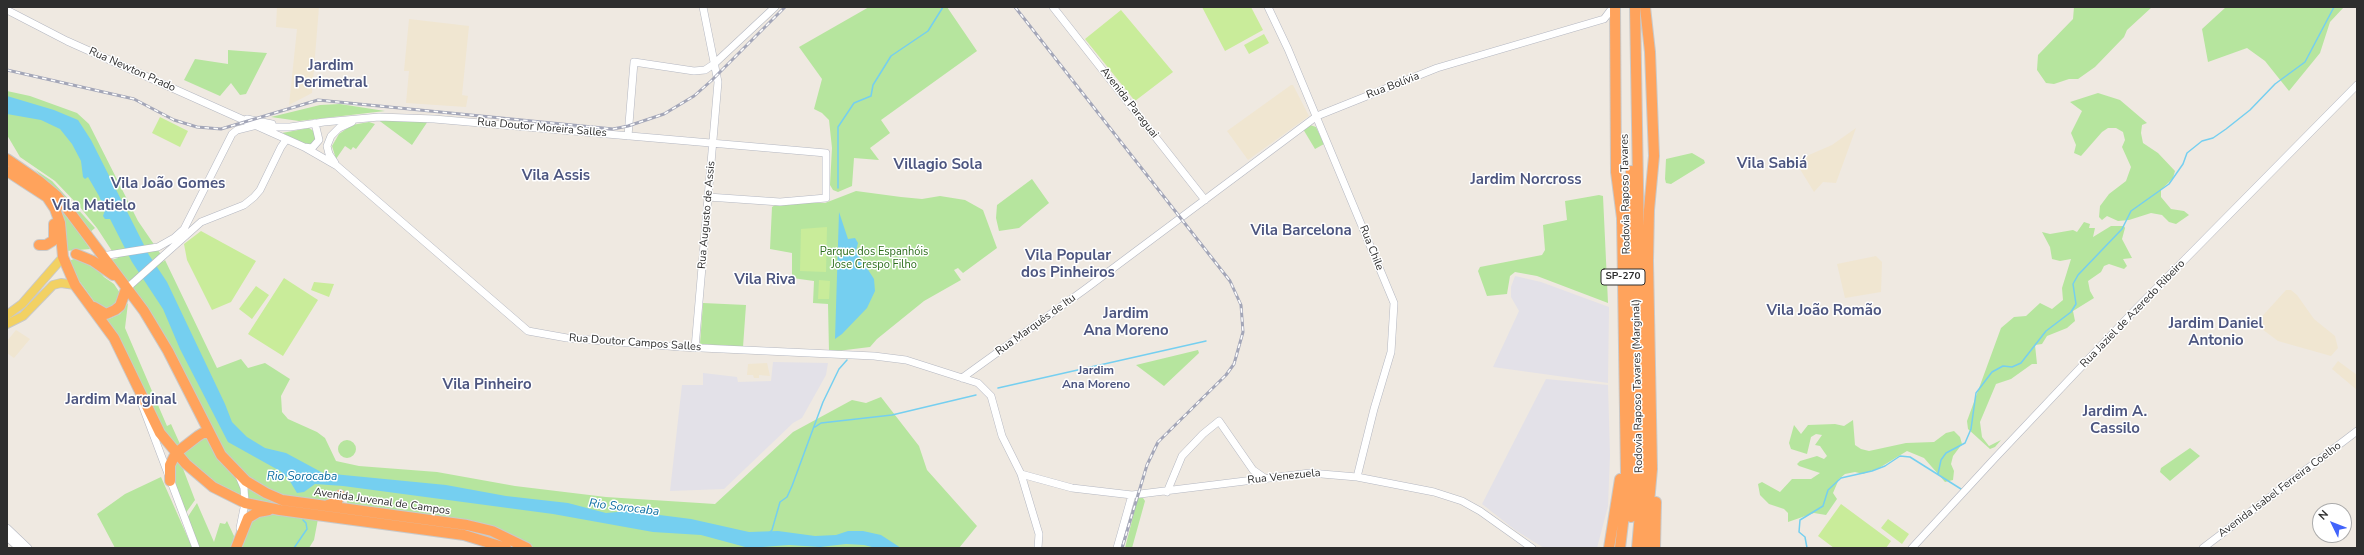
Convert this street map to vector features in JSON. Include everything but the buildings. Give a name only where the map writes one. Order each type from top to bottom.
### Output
[{"type":"highway","name":"Rodovia Raposo Tavares (Marginal)","points":[[1614,7],[1616,172],[1622,218],[1626,506],[1620,548]]},
{"type":"highway","name":"Rodovia Raposo Tavares","points":[[1627,548],[1634,493],[1629,7]]},
{"type":"highway","name":"Rodovia Raposo Tavares","points":[[1636,7],[1643,479],[1637,548]]},
{"type":"highway","name":"Rodovia Raposo Tavares (Marginal)","points":[[1645,7],[1650,52],[1654,156],[1649,210],[1648,261],[1652,469],[1645,548]]},
{"type":"highway","points":[[7,159],[39,181],[57,196],[119,280]]},
{"type":"highway","points":[[7,171],[47,197],[60,223],[63,257],[75,285],[95,308],[106,314],[120,306],[126,289]]},
{"type":"highway","points":[[39,245],[49,244],[55,235],[47,197]]},
{"type":"highway","points":[[63,257],[76,254],[102,256]]},
{"type":"highway","points":[[76,254],[93,261],[119,280]]},
{"type":"highway","name":"Avenida Juvenal de Campos","points":[[119,280],[144,311],[168,351],[221,455],[239,475],[254,487],[282,500],[326,506],[337,502],[340,495],[343,508],[492,531],[528,548]]},
{"type":"highway","name":"Avenida Juvenal de Campos","points":[[84,297],[114,338],[132,379],[160,433],[176,453],[213,487],[245,503],[280,510],[464,535],[506,548]]},
{"type":"highway","points":[[170,481],[170,465],[176,453],[198,436],[209,433]]},
{"type":"highway","points":[[1609,548],[1625,443]]},
{"type":"highway","points":[[1652,469],[1655,477],[1655,548]]},
{"type":"highway","points":[[321,515],[343,508]]},
{"type":"highway","points":[[236,548],[244,524],[250,516],[263,510],[280,510]]},
{"type":"main road","name":"Rua Augusto de Assis","points":[[695,348],[718,82],[703,7]]},
{"type":"main road","points":[[628,133],[634,62],[694,71],[705,70],[714,64],[775,7]]},
{"type":"main road","name":"Avenida Paraguai","points":[[1053,7],[1205,200]]},
{"type":"main road","name":"Rua Chile","points":[[1268,7],[1287,45],[1394,303],[1391,352],[1374,409],[1357,477]]},
{"type":"main road","points":[[1614,7],[1604,19],[1615,31]]},
{"type":"main road","name":"Rua Newton Prado","points":[[7,9],[67,41],[255,126]]},
{"type":"main road","name":"Rua Bolívia","points":[[1205,200],[1317,116],[1437,68],[1604,19]]},
{"type":"main road","name":"Rua Jaziel de Azeredo Ribeiro","points":[[1912,548],[2069,379],[2357,84]]},
{"type":"main road","points":[[337,166],[329,154],[327,146],[331,136],[347,123],[368,117]]},
{"type":"main road","name":"Rua Doutor Moreira Salles","points":[[255,126],[290,128],[315,123],[368,117],[434,118],[620,136],[628,133],[712,144],[826,153],[826,198],[780,202],[708,197]]},
{"type":"main road","points":[[238,118],[290,128]]},
{"type":"main road","points":[[102,256],[158,247],[174,238],[184,229],[230,136],[241,125],[238,118]]},
{"type":"main road","points":[[304,147],[312,148],[319,140],[315,123]]},
{"type":"main road","points":[[237,130],[255,126]]},
{"type":"main road","name":"Rua Doutor Campos Salles","points":[[255,126],[304,147],[337,166],[528,331],[567,338],[695,348],[874,356],[906,360],[978,383],[991,396],[1002,436],[1021,474],[1039,534],[1038,548]]},
{"type":"main road","points":[[126,289],[206,219],[244,205],[254,197],[260,190],[281,146],[286,140]]},
{"type":"main road","name":"Rua Marquês de Itu","points":[[962,378],[1205,200]]},
{"type":"main road","points":[[194,209],[198,217],[206,219]]},
{"type":"main road","points":[[7,315],[22,304],[63,257]]},
{"type":"main road","points":[[7,324],[23,316],[53,285],[61,283],[75,285]]},
{"type":"main road","points":[[132,379],[196,548]]},
{"type":"main road","points":[[1168,492],[1182,456],[1202,434],[1219,421],[1253,470],[1266,479]]},
{"type":"main road","name":"Avenida Isabel Ferreira Coelho","points":[[2203,548],[2357,431]]},
{"type":"main road","name":"Rua Venezuela","points":[[1021,474],[1072,488],[1132,496],[1320,472],[1357,477],[1434,492],[1462,501],[1480,511],[1532,548]]},
{"type":"main road","points":[[236,548],[245,503],[244,488],[239,475]]},
{"type":"main road","points":[[1117,548],[1132,496]]},
{"type":"main road","points":[[7,528],[28,548]]},
{"type":"main road","points":[[7,537],[19,548]]},
{"type":"shaded area","points":[[277,7],[319,7],[312,93],[289,105],[297,29],[276,27]]},
{"type":"shaded area","points":[[409,19],[469,26],[462,95],[468,96],[466,107],[406,103],[409,71],[404,71]]},
{"type":"shaded area","points":[[1293,85],[1309,116],[1248,160],[1227,131]]},
{"type":"shaded area","points":[[1856,128],[1836,183],[1823,182],[1814,192],[1795,161],[1832,145]]},
{"type":"shaded area","points":[[1876,256],[1882,262],[1881,292],[1845,298],[1837,264]]},
{"type":"shaded area","points":[[1515,276],[1541,282],[1609,307],[1608,383],[1493,367],[1519,311],[1511,297],[1511,287]]},
{"type":"shaded area","points":[[2286,290],[2291,290],[2297,295],[2314,319],[2335,336],[2338,348],[2331,356],[2278,341],[2258,326],[2257,322]]},
{"type":"shaded area","points":[[16,330],[30,339],[14,358],[7,353],[7,341]]},
{"type":"shaded area","points":[[2338,361],[2357,375],[2357,390],[2332,369]]},
{"type":"shaded area","points":[[773,362],[828,363],[826,375],[802,418],[793,423],[724,489],[670,491],[682,385],[703,385],[703,373],[737,377],[738,382],[771,381]]},
{"type":"shaded area","points":[[767,363],[770,376],[759,375],[759,378],[754,378],[753,375],[747,375],[748,364]]},
{"type":"shaded area","points":[[1546,379],[1608,385],[1610,455],[1608,506],[1597,548],[1544,548],[1515,530],[1482,504]]},
{"type":"green space","points":[[869,7],[947,7],[977,51],[881,120],[890,133],[870,148],[879,160],[854,158],[852,186],[838,192],[833,190],[830,185],[832,148],[829,120],[822,113],[814,109],[822,79],[799,47]]},
{"type":"green space","points":[[1202,7],[1251,7],[1263,30],[1225,51]]},
{"type":"green space","points":[[2074,7],[2152,7],[2127,30],[2124,37],[2095,67],[2078,79],[2069,79],[2054,84],[2046,83],[2037,70],[2038,55],[2073,19]]},
{"type":"green space","points":[[2226,7],[2344,7],[2330,22],[2320,53],[2289,91],[2265,61],[2247,48],[2208,62],[2202,29]]},
{"type":"green space","points":[[1121,10],[1173,72],[1135,101],[1085,39]]},
{"type":"green space","points":[[1264,34],[1269,43],[1249,54],[1244,45]]},
{"type":"green space","points":[[228,50],[267,53],[246,94],[240,95],[231,83],[220,96],[184,80],[195,59],[228,64]]},
{"type":"green space","points":[[7,91],[30,96],[77,113],[89,124],[138,221],[164,259],[163,262],[165,260],[217,368],[241,359],[248,368],[265,363],[290,379],[281,396],[282,412],[288,419],[317,432],[325,438],[336,461],[359,466],[437,472],[515,486],[606,497],[715,504],[793,432],[852,400],[866,403],[881,397],[919,446],[927,470],[977,526],[959,548],[533,548],[521,541],[348,505],[345,496],[334,494],[330,502],[281,496],[255,485],[227,457],[111,260],[118,258],[115,251],[112,251],[97,228],[79,206],[55,181],[20,157],[7,135]]},
{"type":"green space","points":[[2098,93],[2120,100],[2147,123],[2142,125],[2141,133],[2143,143],[2158,153],[2175,171],[2173,178],[2161,190],[2161,197],[2171,209],[2184,211],[2189,215],[2176,224],[2169,222],[2162,215],[2151,213],[2129,220],[2118,221],[2107,216],[2102,220],[2099,217],[2100,206],[2109,194],[2126,181],[2131,167],[2122,147],[2125,140],[2123,132],[2116,128],[2108,128],[2102,132],[2081,156],[2074,153],[2076,145],[2071,133],[2082,111],[2070,102]]},
{"type":"green space","points":[[340,104],[385,111],[299,121],[271,117],[320,105]]},
{"type":"green space","points":[[160,117],[188,131],[180,147],[152,133]]},
{"type":"green space","points":[[377,119],[428,121],[412,145]]},
{"type":"green space","points":[[369,122],[375,124],[356,149],[353,147],[351,150],[345,146],[336,159],[332,146],[339,134],[352,125]]},
{"type":"green space","points":[[1310,125],[1316,127],[1324,144],[1315,149],[1303,129]]},
{"type":"green space","points":[[309,128],[315,132],[315,141],[311,145],[306,145],[282,133]]},
{"type":"green space","points":[[1692,153],[1704,160],[1705,163],[1671,184],[1666,183],[1666,159]]},
{"type":"green space","points":[[34,169],[52,181],[95,228],[89,233],[55,188]]},
{"type":"green space","points":[[1032,179],[1049,203],[1019,228],[999,231],[996,218],[997,205]]},
{"type":"green space","name":"Parque dos Espanhóis Jose Crespo Filho","points":[[856,191],[922,199],[940,196],[965,200],[983,210],[997,248],[963,273],[958,268],[954,270],[961,280],[924,301],[877,339],[870,347],[829,352],[828,304],[813,303],[814,281],[792,278],[792,253],[770,249],[772,207],[780,202],[825,203]]},
{"type":"green space","points":[[1599,195],[1603,196],[1608,303],[1537,276],[1515,272],[1510,276],[1507,294],[1487,296],[1478,271],[1480,267],[1542,255],[1545,250],[1543,225],[1567,220],[1565,201]]},
{"type":"green space","points":[[54,201],[68,215],[90,249],[66,251],[66,235],[63,216]]},
{"type":"green space","points":[[2084,222],[2090,224],[2089,228],[2095,228],[2093,237],[2111,226],[2124,226],[2125,228],[2122,239],[2132,258],[2123,259],[2127,266],[2124,269],[2109,264],[2104,266],[2101,272],[2088,281],[2090,291],[2094,298],[2073,311],[2075,321],[2067,328],[2047,336],[2042,344],[2035,345],[2037,364],[2032,364],[2011,379],[1996,384],[1980,422],[1982,437],[1989,446],[2001,440],[1995,447],[1990,449],[1968,429],[1967,421],[2001,328],[2014,317],[2026,316],[2040,303],[2052,309],[2063,300],[2062,288],[2071,259],[2060,261],[2052,259],[2050,247],[2042,232],[2050,234],[2073,230],[2077,232]]},
{"type":"green space","points":[[827,227],[826,272],[800,271],[801,229]]},
{"type":"green space","points":[[201,231],[256,261],[231,302],[212,310],[187,260],[184,244]]},
{"type":"green space","points":[[77,258],[91,262],[104,277],[114,284],[120,293],[117,305],[107,310],[96,304],[72,271],[69,264],[71,260]]},
{"type":"green space","points":[[284,278],[318,300],[283,356],[248,334]]},
{"type":"green space","points":[[819,280],[830,281],[829,299],[818,299]]},
{"type":"green space","points":[[314,282],[334,284],[329,297],[311,290]]},
{"type":"green space","points":[[256,286],[269,295],[252,319],[239,309]]},
{"type":"green space","points":[[128,303],[125,328],[167,426],[171,424],[180,444],[177,446],[165,436],[104,318],[109,319],[120,314]]},
{"type":"green space","points":[[703,303],[746,305],[743,347],[700,344]]},
{"type":"green space","points":[[1198,350],[1199,353],[1164,386],[1136,365]]},
{"type":"green space","points":[[1853,420],[1855,445],[1861,449],[1869,451],[1906,443],[1934,442],[1946,433],[1954,431],[1960,437],[1962,444],[1953,456],[1951,464],[1954,471],[1953,480],[1945,482],[1924,458],[1907,451],[1879,468],[1863,474],[1855,472],[1845,474],[1839,479],[1833,493],[1837,499],[1826,515],[1814,513],[1788,522],[1788,513],[1784,509],[1769,504],[1760,495],[1758,484],[1762,482],[1780,492],[1792,479],[1811,479],[1820,473],[1799,466],[1797,464],[1800,461],[1817,456],[1824,459],[1827,456],[1820,446],[1815,445],[1822,435],[1816,434],[1811,437],[1807,454],[1791,449],[1789,443],[1794,425],[1801,434],[1808,425],[1835,424],[1844,426]]},
{"type":"green space","points":[[200,437],[208,437],[237,477],[241,486],[243,498],[234,495],[200,473],[182,452]]},
{"type":"green space","points":[[347,440],[353,443],[356,449],[353,455],[347,458],[341,455],[338,449],[341,443]]},
{"type":"green space","points":[[2190,448],[2200,456],[2170,481],[2160,472],[2161,468]]},
{"type":"green space","points":[[177,460],[182,466],[195,500],[185,514],[172,481],[173,465]]},
{"type":"green space","points":[[161,477],[192,547],[115,548],[97,514],[125,494]]},
{"type":"green space","points":[[247,486],[327,511],[249,500]]},
{"type":"green space","points":[[1138,497],[1143,498],[1145,501],[1132,548],[1125,548]]},
{"type":"green space","points":[[197,503],[214,542],[220,523],[225,524],[227,521],[234,536],[232,548],[199,548],[187,518]]},
{"type":"green space","points":[[1841,504],[1891,541],[1886,548],[1834,548],[1818,536]]},
{"type":"green space","points":[[264,514],[318,519],[314,540],[309,548],[240,548],[249,523]]},
{"type":"green space","points":[[1888,519],[1909,534],[1902,544],[1881,528]]},
{"type":"water","name":"Rio Sorocaba","points":[[7,96],[54,110],[78,120],[91,140],[149,255],[167,282],[225,404],[232,422],[247,437],[265,448],[286,453],[323,473],[446,485],[506,496],[568,503],[606,513],[628,511],[691,519],[749,532],[778,531],[815,536],[836,535],[848,531],[863,531],[881,535],[901,548],[876,548],[864,545],[846,544],[820,547],[789,545],[749,548],[701,535],[653,532],[553,514],[343,486],[315,484],[304,492],[297,493],[288,478],[280,471],[228,442],[180,349],[163,309],[132,262],[110,219],[105,219],[103,216],[105,210],[99,196],[88,177],[85,179],[83,177],[81,161],[72,144],[60,129],[41,120],[7,114]]},
{"type":"water","points":[[839,212],[848,239],[855,238],[858,243],[856,251],[874,279],[875,291],[867,308],[842,334],[835,339]]},
{"type":"waterway","points":[[838,188],[838,127],[854,103],[871,96],[873,85],[891,56],[928,31],[943,7]]},
{"type":"waterway","points":[[1938,474],[1941,460],[1946,453],[1965,443],[1971,429],[1976,393],[1992,372],[2003,366],[2012,367],[2021,363],[2046,331],[2071,312],[2076,304],[2073,284],[2078,275],[2122,229],[2131,211],[2169,184],[2183,164],[2187,153],[2202,141],[2213,138],[2226,129],[2250,110],[2275,84],[2305,62],[2334,7]]},
{"type":"waterway","points":[[998,388],[1206,341]]},
{"type":"waterway","points":[[769,533],[772,530],[780,502],[787,497],[792,486],[823,402],[839,369],[847,360]]},
{"type":"waterway","points":[[815,427],[821,423],[892,415],[976,395]]},
{"type":"waterway","points":[[1807,548],[1805,537],[1799,532],[1800,520],[1823,506],[1828,490],[1841,478],[1872,471],[1885,466],[1900,456],[1910,457],[1961,489]]},
{"type":"waterway","points":[[294,548],[307,529],[306,523],[303,520]]},
{"type":"railway","points":[[7,70],[134,99],[174,120],[197,127],[221,129],[318,100],[613,129],[628,126],[664,114],[694,96],[785,7]]},
{"type":"railway","points":[[1015,7],[1230,281],[1241,305],[1243,332],[1234,364],[1226,375],[1158,442],[1147,465],[1122,548]]},
{"type":"district","name":"Jardim Perimetral","points":[[331,74]]},
{"type":"district","name":"Vila Sabiá","points":[[1772,164]]},
{"type":"district","name":"Villagio Sola","points":[[938,165]]},
{"type":"district","name":"Vila Assis","points":[[556,176]]},
{"type":"district","name":"Jardim Norcross","points":[[1526,180]]},
{"type":"district","name":"Vila João Gomes","points":[[168,184]]},
{"type":"district","name":"Vila Matielo","points":[[94,206]]},
{"type":"district","name":"Vila Barcelona","points":[[1301,231]]},
{"type":"district","name":"Vila Popular dos Pinheiros","points":[[1068,264]]},
{"type":"district","name":"Vila Riva","points":[[765,280]]},
{"type":"district","name":"Vila João Romão","points":[[1824,311]]},
{"type":"district","name":"Jardim Ana Moreno","points":[[1126,322]]},
{"type":"district","name":"Jardim Daniel Antonio","points":[[2216,332]]},
{"type":"district","name":"Jardim Ana Moreno","points":[[1096,378]]},
{"type":"district","name":"Vila Pinheiro","points":[[487,385]]},
{"type":"district","name":"Jardim Marginal","points":[[121,400]]},
{"type":"district","name":"Jardim A. Cassilo","points":[[2115,420]]}]
